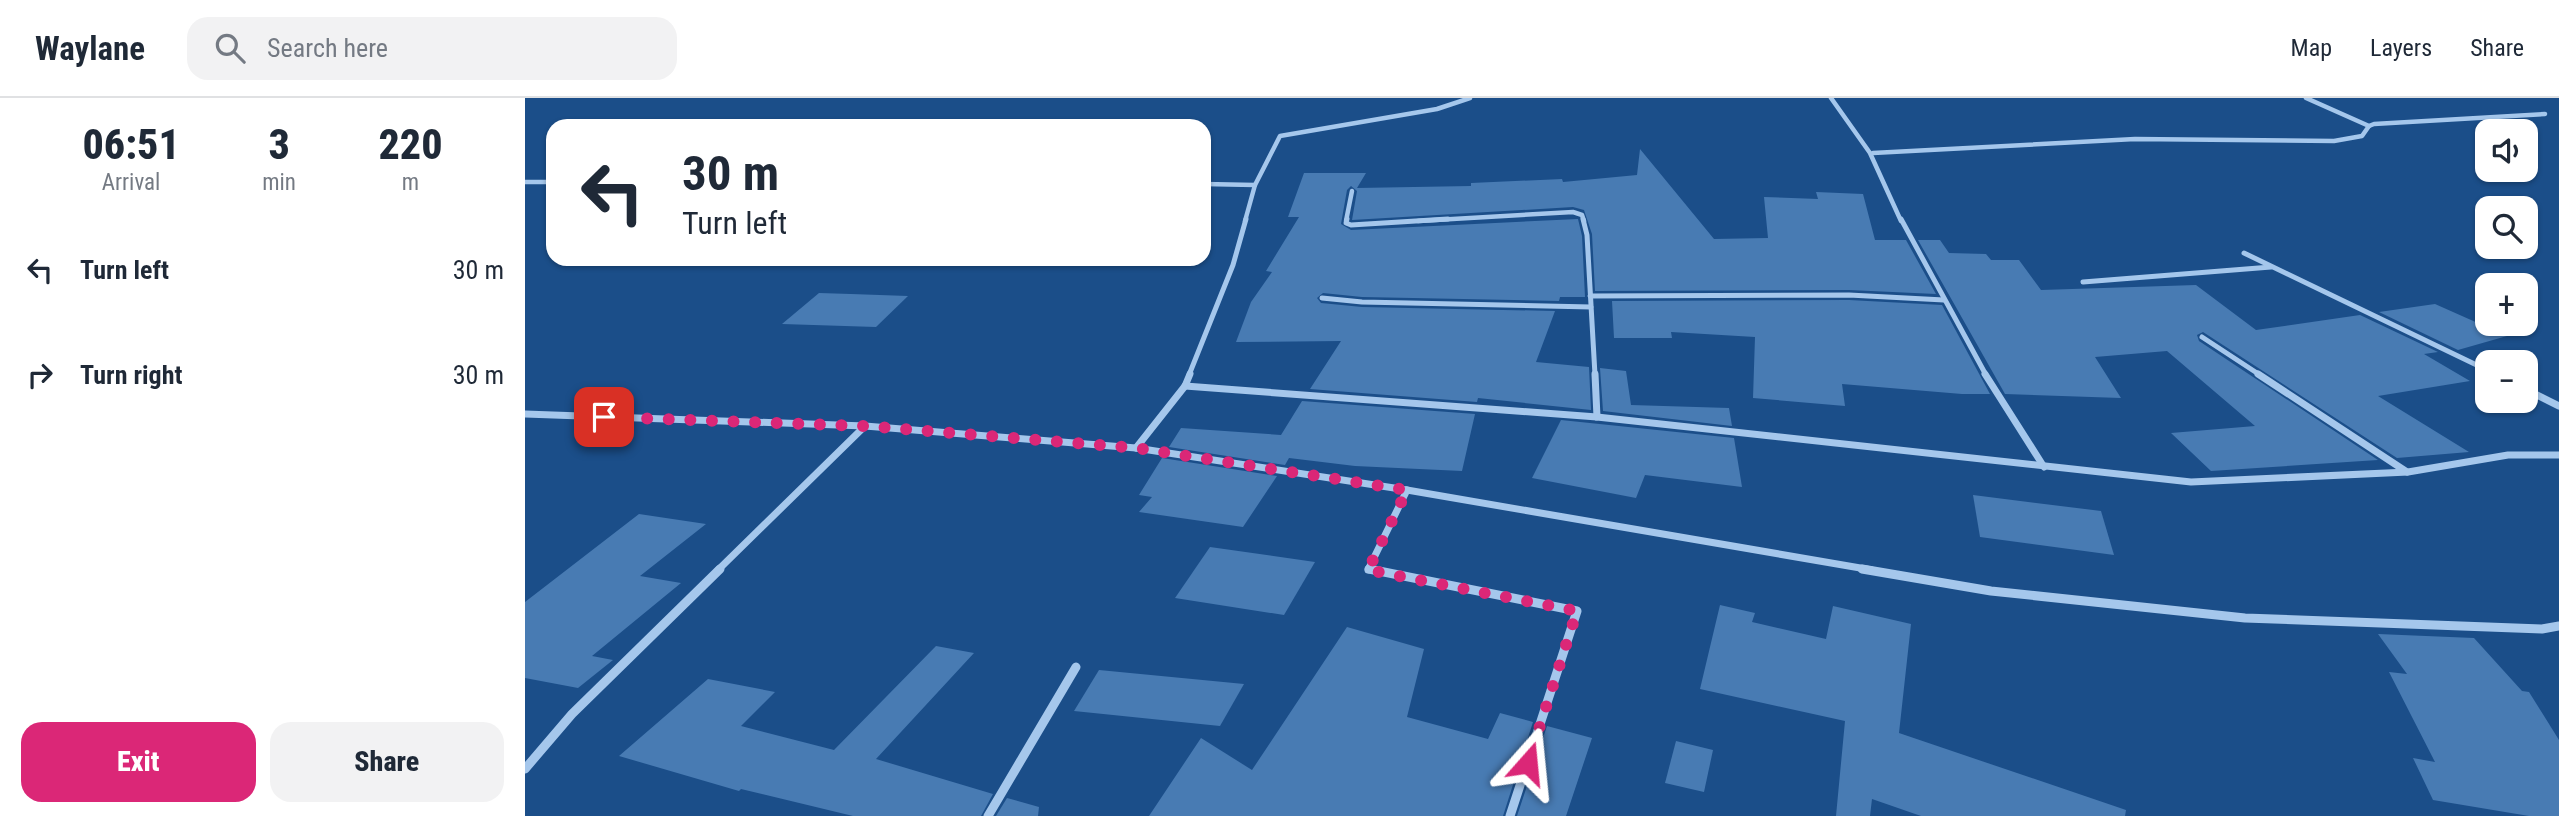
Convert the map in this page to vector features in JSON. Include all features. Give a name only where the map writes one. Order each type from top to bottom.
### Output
[{"type":"street","points":[[1136,448],[1185,386],[1233,265],[1255,185],[1280,136],[1437,109],[1470,98]]},
{"type":"street","points":[[1831,98],[1850,118],[1873,153],[1885,186],[1916,251],[2007,411],[2045,467]]},
{"type":"street","points":[[2306,98],[2369,126],[2545,114]]},
{"type":"street","points":[[1873,153],[2135,139],[2334,141],[2362,136],[2369,126]]},
{"type":"street","points":[[525,182],[546,182]]},
{"type":"street","points":[[1211,184],[1255,185]]},
{"type":"street","points":[[1352,191],[1346,223],[1350,225],[1580,213],[1587,235],[1597,416]]},
{"type":"street","points":[[2244,253],[2475,364]]},
{"type":"street","points":[[2083,282],[2272,267]]},
{"type":"street","points":[[1590,296],[1849,295],[1944,300]]},
{"type":"street","points":[[1322,298],[1362,302],[1591,307]]},
{"type":"street","points":[[2202,337],[2408,472]]},
{"type":"street","points":[[1185,386],[1597,416],[2191,482],[2408,472],[2508,455],[2559,455]]},
{"type":"street","points":[[2538,396],[2559,406]]},
{"type":"street","points":[[525,414],[865,426],[1136,448],[1407,490],[1991,591],[2245,618],[2542,629],[2559,626]]},
{"type":"street","points":[[525,769],[572,714],[865,426]]},
{"type":"street","points":[[1407,490],[1368,570],[1577,611],[1510,816]]},
{"type":"street","points":[[988,816],[1076,667]]},
{"type":"building","points":[[1640,149],[1714,239],[1768,238],[1764,197],[1818,199],[1816,192],[1863,194],[1875,240],[1906,240],[1936,294],[1849,290],[1595,291],[1592,234],[1584,210],[1573,207],[1352,220],[1357,191],[1351,186],[1347,190],[1341,224],[1351,230],[1578,219],[1582,236],[1585,297],[1560,297],[1559,301],[1362,297],[1323,293],[1317,298],[1321,303],[1362,307],[1555,311],[1536,362],[1589,367],[1591,410],[1478,398],[1477,402],[1310,389],[1341,341],[1236,342],[1251,302],[1272,272],[1266,271],[1299,217],[1288,217],[1304,173],[1366,173],[1357,188],[1471,186],[1471,183],[1562,179],[1563,182],[1637,175]]},
{"type":"building","points":[[1918,240],[1940,240],[1949,253],[1986,254],[1991,260],[2019,260],[2041,290],[2196,285],[2256,330],[2360,315],[2438,352],[2424,354],[2470,381],[2378,396],[2469,452],[2397,458],[2203,332],[2197,335],[2199,341],[2378,460],[2211,471],[2171,433],[2255,426],[2167,351],[2095,357],[2121,398],[2005,394]]},
{"type":"building","points":[[819,293],[908,296],[876,327],[782,324]]},
{"type":"building","points":[[1849,300],[1942,305],[1990,394],[1842,384],[1845,406],[1753,398],[1755,337],[1671,332],[1672,338],[1614,338],[1612,301]]},
{"type":"building","points":[[2435,304],[2475,322],[2475,336],[2507,336],[2458,350],[2379,312]]},
{"type":"building","points":[[1600,368],[1626,371],[1631,405],[1729,408],[1732,426],[1603,411]]},
{"type":"building","points":[[1302,401],[1475,414],[1462,471],[1355,466],[1289,458],[1285,465],[1169,447],[1181,428],[1281,435]]},
{"type":"building","points":[[1561,420],[1734,438],[1742,487],[1645,475],[1636,498],[1532,478]]},
{"type":"building","points":[[1162,458],[1277,476],[1243,527],[1139,512],[1152,497],[1139,495]]},
{"type":"building","points":[[1973,495],[2101,511],[2114,555],[1980,537]]},
{"type":"building","points":[[639,514],[706,524],[640,576],[681,583],[592,656],[613,660],[578,688],[525,678],[525,602]]},
{"type":"building","points":[[1210,547],[1315,562],[1284,615],[1175,598]]},
{"type":"building","points":[[1720,605],[1755,613],[1752,622],[1826,639],[1833,606],[1911,624],[1899,733],[2126,810],[2125,816],[1921,816],[1872,799],[1870,816],[1836,816],[1845,721],[1700,689]]},
{"type":"building","points":[[1347,627],[1424,649],[1407,717],[1488,739],[1500,713],[1533,722],[1503,816],[1149,816],[1201,738],[1252,770]]},
{"type":"building","points":[[2378,634],[2474,638],[2522,691],[2529,692],[2559,740],[2559,816],[2529,816],[2433,800],[2413,758],[2435,762],[2389,672],[2407,674]]},
{"type":"building","points":[[936,646],[974,653],[876,759],[993,794],[981,816],[853,816],[741,789],[739,791],[619,756],[708,679],[775,692],[741,726],[834,750]]},
{"type":"building","points":[[1099,670],[1244,684],[1220,726],[1074,711]]},
{"type":"building","points":[[1547,726],[1592,738],[1566,816],[1517,816]]},
{"type":"building","points":[[1676,741],[1713,750],[1704,792],[1665,783]]},
{"type":"building","points":[[1007,798],[1039,807],[1038,816],[996,816]]},
{"type":"route","points":[[604,417],[865,426],[1020,441],[1136,448],[1407,490],[1368,570],[1577,611],[1528,763]]}]
